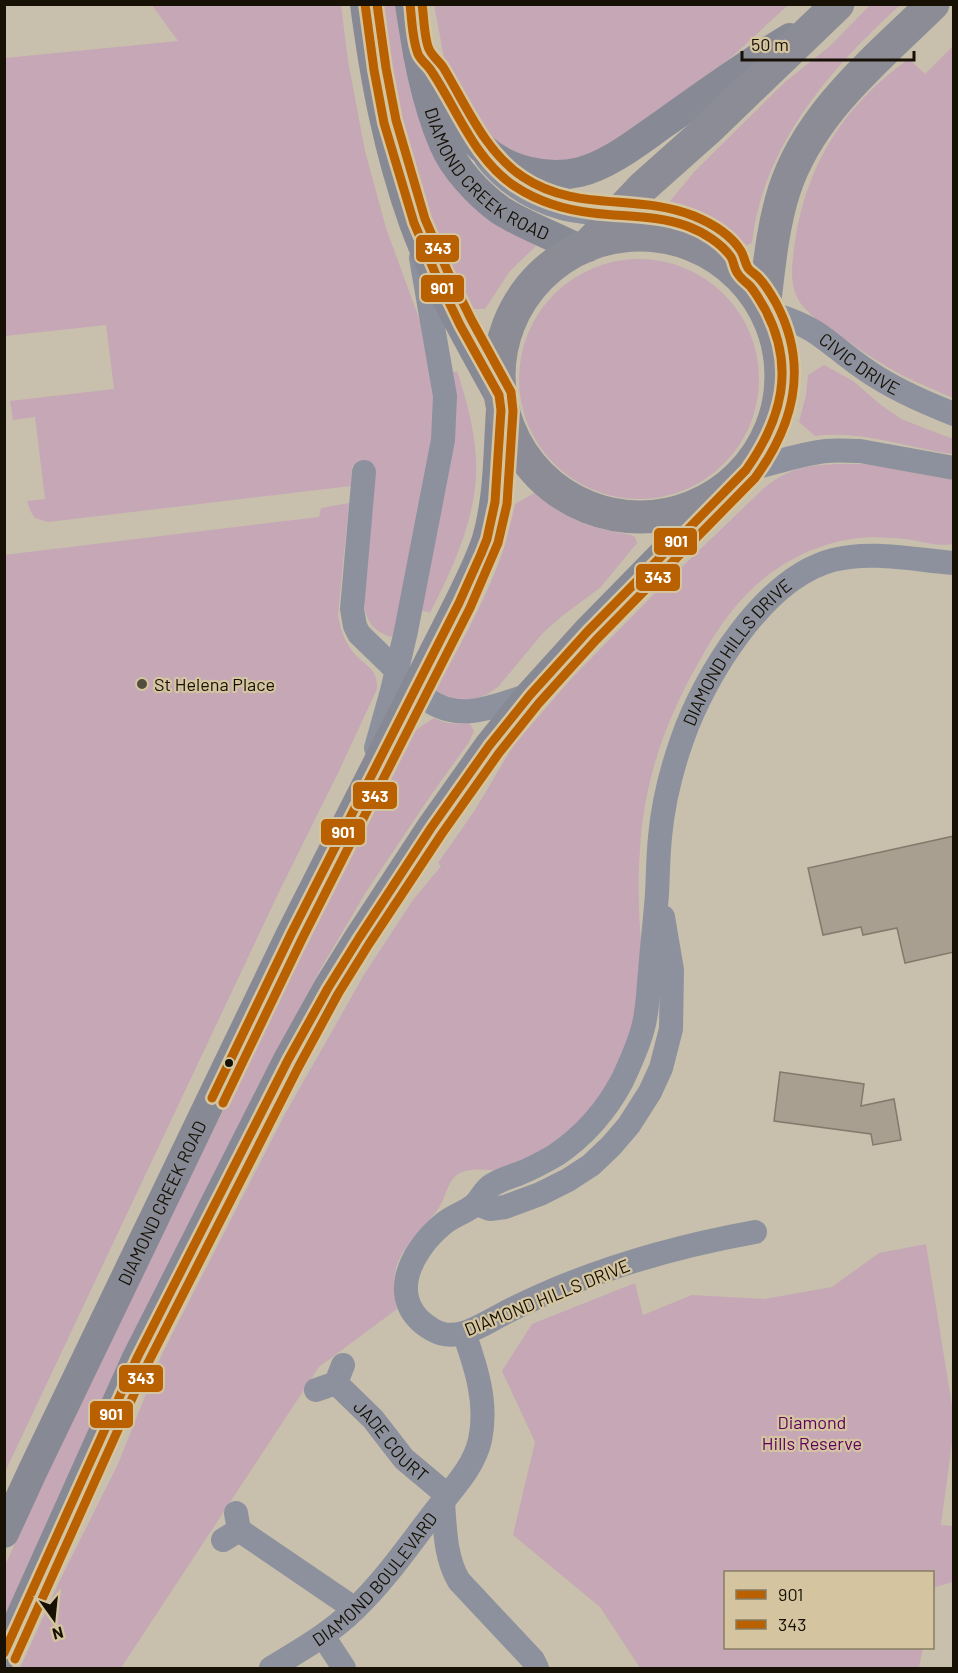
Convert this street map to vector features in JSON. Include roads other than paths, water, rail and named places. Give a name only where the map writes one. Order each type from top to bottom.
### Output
[{"type":"highway","points":[[765,310],[770,256],[784,192],[795,164],[836,100],[933,4]]},
{"type":"highway","points":[[583,247],[622,236],[643,235],[684,242],[721,260],[737,273],[749,285],[765,310],[777,340],[782,371],[780,402],[771,431],[756,458],[740,476],[716,495],[695,507],[672,514],[625,517],[602,513],[559,493],[525,460],[513,440],[500,402],[501,346],[520,300],[541,275],[554,264],[583,247],[643,187],[707,130],[832,11]]},
{"type":"main road","points":[[365,4],[384,123],[414,223],[460,325],[500,402]]},
{"type":"main road","name":"DIAMOND CREEK ROAD","points":[[410,4],[425,87],[444,144],[466,178],[501,210],[583,247]]},
{"type":"main road","points":[[418,54],[430,69],[471,136],[493,157],[521,170],[552,175],[581,171],[632,146],[743,68],[832,11]]},
{"type":"main road","name":"DIAMOND CREEK ROAD","points":[[4,1533],[173,1177],[291,934],[367,785],[406,680],[459,603],[487,539],[495,502],[500,402]]},
{"type":"main road","points":[[4,1654],[137,1358],[294,1050],[358,938],[489,746],[530,695],[587,632],[740,476]]},
{"type":"street","points":[[471,136],[493,167],[528,194],[579,212],[669,221],[690,227],[710,238],[724,250],[731,258],[737,273]]},
{"type":"street","points":[[406,680],[445,424],[444,382],[414,223]]},
{"type":"street","name":"CIVIC DRIVE","points":[[765,310],[816,333],[893,387],[929,405],[954,414]]},
{"type":"street","points":[[740,476],[805,455],[846,450],[954,468]]},
{"type":"street","points":[[364,472],[352,609],[359,634],[431,702],[448,710],[478,711],[530,695]]},
{"type":"street","name":"DIAMOND HILLS DRIVE","points":[[755,1232],[682,1247],[630,1262],[536,1299],[464,1333],[447,1335],[438,1333],[424,1324],[413,1311],[406,1293],[407,1273],[430,1237],[445,1222],[477,1204],[483,1191],[494,1183],[524,1172],[554,1156],[577,1139],[598,1118],[616,1092],[631,1063],[642,1034],[646,1014],[660,833],[673,765],[695,707],[731,646],[763,605],[790,581],[823,564],[847,557],[876,556],[953,563]]},
{"type":"street","name":"DIAMOND BOULEVARD","points":[[271,1668],[323,1636],[355,1609],[471,1465],[476,1453],[483,1416],[472,1355],[464,1333]]},
{"type":"street","name":"JADE COURT","points":[[331,1379],[373,1419],[404,1459],[445,1498]]},
{"type":"street","name":"DIAMOND BOULEVARD","points":[[445,1498],[448,1550],[454,1573],[533,1660],[537,1668]]},
{"type":"street","points":[[232,1528],[355,1609]]},
{"type":"street","points":[[323,1636],[344,1668]]},
{"type":"place","name":"St Helena Place","points":[[142,684]]},
{"type":"park label","name":"Diamond Hills Reserve","points":[[812,1432]]}]
